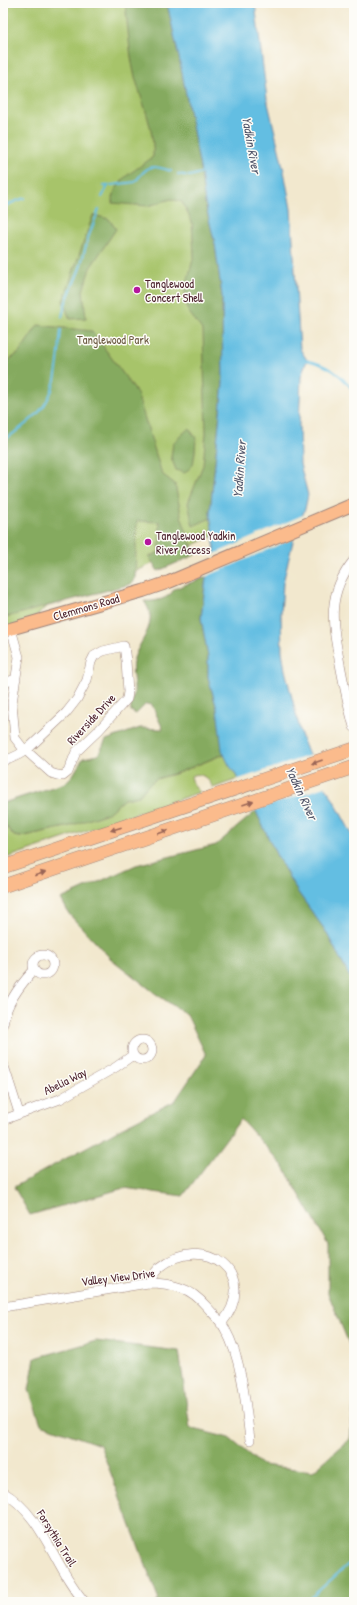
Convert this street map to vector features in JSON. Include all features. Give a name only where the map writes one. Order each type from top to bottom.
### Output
[{"type":"highway","points":[[3,867],[354,749]]},
{"type":"highway","points":[[3,886],[354,767]]},
{"type":"main road","name":"Clemmons Road","points":[[7,630],[168,582],[354,504]]},
{"type":"street","points":[[354,560],[345,570],[336,590],[333,607],[333,625],[343,682],[354,727]]},
{"type":"street","name":"Riverside Drive","points":[[7,630],[19,657],[12,702],[15,738],[26,750],[54,775],[63,776],[68,772],[76,752],[99,730],[127,699],[128,689],[124,646],[102,651],[94,656],[87,680],[73,704],[26,750]]},
{"type":"street","points":[[3,683],[16,679]]},
{"type":"street","points":[[3,761],[26,750]]},
{"type":"street","points":[[3,1024],[11,1000],[21,984],[34,970]]},
{"type":"street","name":"Abelia Way","points":[[3,1120],[60,1099],[116,1067],[133,1055]]},
{"type":"street","points":[[3,1063],[19,1113]]},
{"type":"street","points":[[148,1283],[158,1269],[179,1258],[202,1254],[212,1256],[221,1261],[230,1270],[236,1291],[232,1306],[221,1324]]},
{"type":"street","name":"Valley View Drive","points":[[3,1307],[148,1283],[162,1283],[183,1288],[201,1300],[221,1324],[236,1354],[250,1440]]},
{"type":"street","name":"Forsythia Trail","points":[[3,1492],[24,1509],[35,1522],[70,1582],[86,1602]]},
{"type":"green space","name":"Tanglewood Park","points":[[3,3],[167,3],[201,173],[222,296],[223,383],[210,506],[213,536],[121,578],[50,604],[26,625],[3,630]]},
{"type":"green space","points":[[125,3],[167,3],[180,62],[201,173],[205,203],[215,244],[222,296],[223,383],[210,513],[211,518],[193,526],[188,503],[203,465],[206,433],[203,331],[188,311],[185,291],[194,255],[192,222],[182,202],[171,199],[148,206],[112,203],[115,190],[125,177],[153,157],[150,125],[132,65]]},
{"type":"green space","points":[[93,215],[109,219],[116,229],[90,268],[83,291],[86,318],[70,319],[63,301]]},
{"type":"green space","points":[[38,325],[92,331],[137,393],[162,474],[175,484],[182,519],[195,555],[158,571],[149,557],[159,552],[160,522],[137,521],[135,578],[131,584],[3,618],[3,364],[19,353]]},
{"type":"green space","points":[[189,428],[196,438],[195,452],[193,465],[185,473],[176,470],[171,457],[173,443]]},
{"type":"green space","points":[[206,577],[201,618],[208,656],[208,677],[217,709],[224,754],[180,772],[156,779],[147,786],[139,796],[124,799],[108,813],[70,826],[20,837],[14,836],[7,827],[3,827],[3,803],[65,783],[73,775],[83,758],[98,755],[106,740],[140,728],[163,729],[152,705],[146,704],[136,714],[131,711],[134,695],[132,669],[133,662],[147,632],[150,617],[149,609],[144,601],[161,599],[169,595],[174,589]]},
{"type":"green space","points":[[224,754],[238,779],[213,788],[201,775],[198,774],[191,776],[195,787],[200,792],[3,859],[3,827],[7,827],[14,836],[20,837],[70,826],[124,799],[139,796],[147,786],[156,779],[180,772]]},
{"type":"green space","points":[[256,811],[277,856],[297,891],[325,930],[354,985],[354,1356],[328,1293],[328,1244],[283,1166],[241,1119],[183,1196],[124,1188],[30,1215],[14,1187],[123,1127],[175,1101],[206,1055],[187,1015],[156,994],[110,958],[69,914],[61,899],[136,865],[216,845]]},
{"type":"green space","points":[[96,1341],[179,1351],[190,1428],[229,1438],[262,1465],[313,1471],[350,1439],[354,1401],[354,1602],[156,1602],[159,1600],[100,1445],[41,1424],[29,1390],[35,1358]]},
{"type":"water","name":"Yadkin River","points":[[167,3],[255,3],[267,99],[284,171],[291,209],[300,349],[307,360],[301,377],[299,425],[300,464],[308,495],[305,509],[294,537],[283,583],[281,614],[282,651],[285,670],[302,738],[316,772],[333,799],[354,838],[354,985],[325,930],[297,891],[277,856],[253,805],[229,765],[222,750],[217,709],[208,677],[208,656],[201,618],[206,578],[215,551],[210,513],[223,383],[222,296],[215,244],[205,203],[201,173],[180,62]]},
{"type":"pier","points":[[305,514],[295,538],[203,578],[212,555]]},
{"type":"pier","points":[[311,755],[318,772],[327,786],[253,811],[236,780]]},
{"type":"waterway","points":[[104,186],[135,182],[143,172],[154,167],[171,171]]},
{"type":"waterway","points":[[178,174],[190,176],[204,172]]},
{"type":"waterway","points":[[102,197],[108,186]]},
{"type":"waterway","points":[[3,207],[25,198]]},
{"type":"waterway","points":[[62,317],[65,304],[80,268],[88,238],[99,209]]},
{"type":"waterway","points":[[3,441],[31,420],[46,403],[54,384],[61,330]]},
{"type":"waterway","points":[[305,360],[327,367],[339,375],[354,392]]},
{"type":"waterway","points":[[306,1602],[354,1559]]},
{"type":"place","name":"Tanglewood Concert Shell","points":[[137,290]]},
{"type":"place","name":"Tanglewood Yadkin River Access","points":[[148,542]]}]
